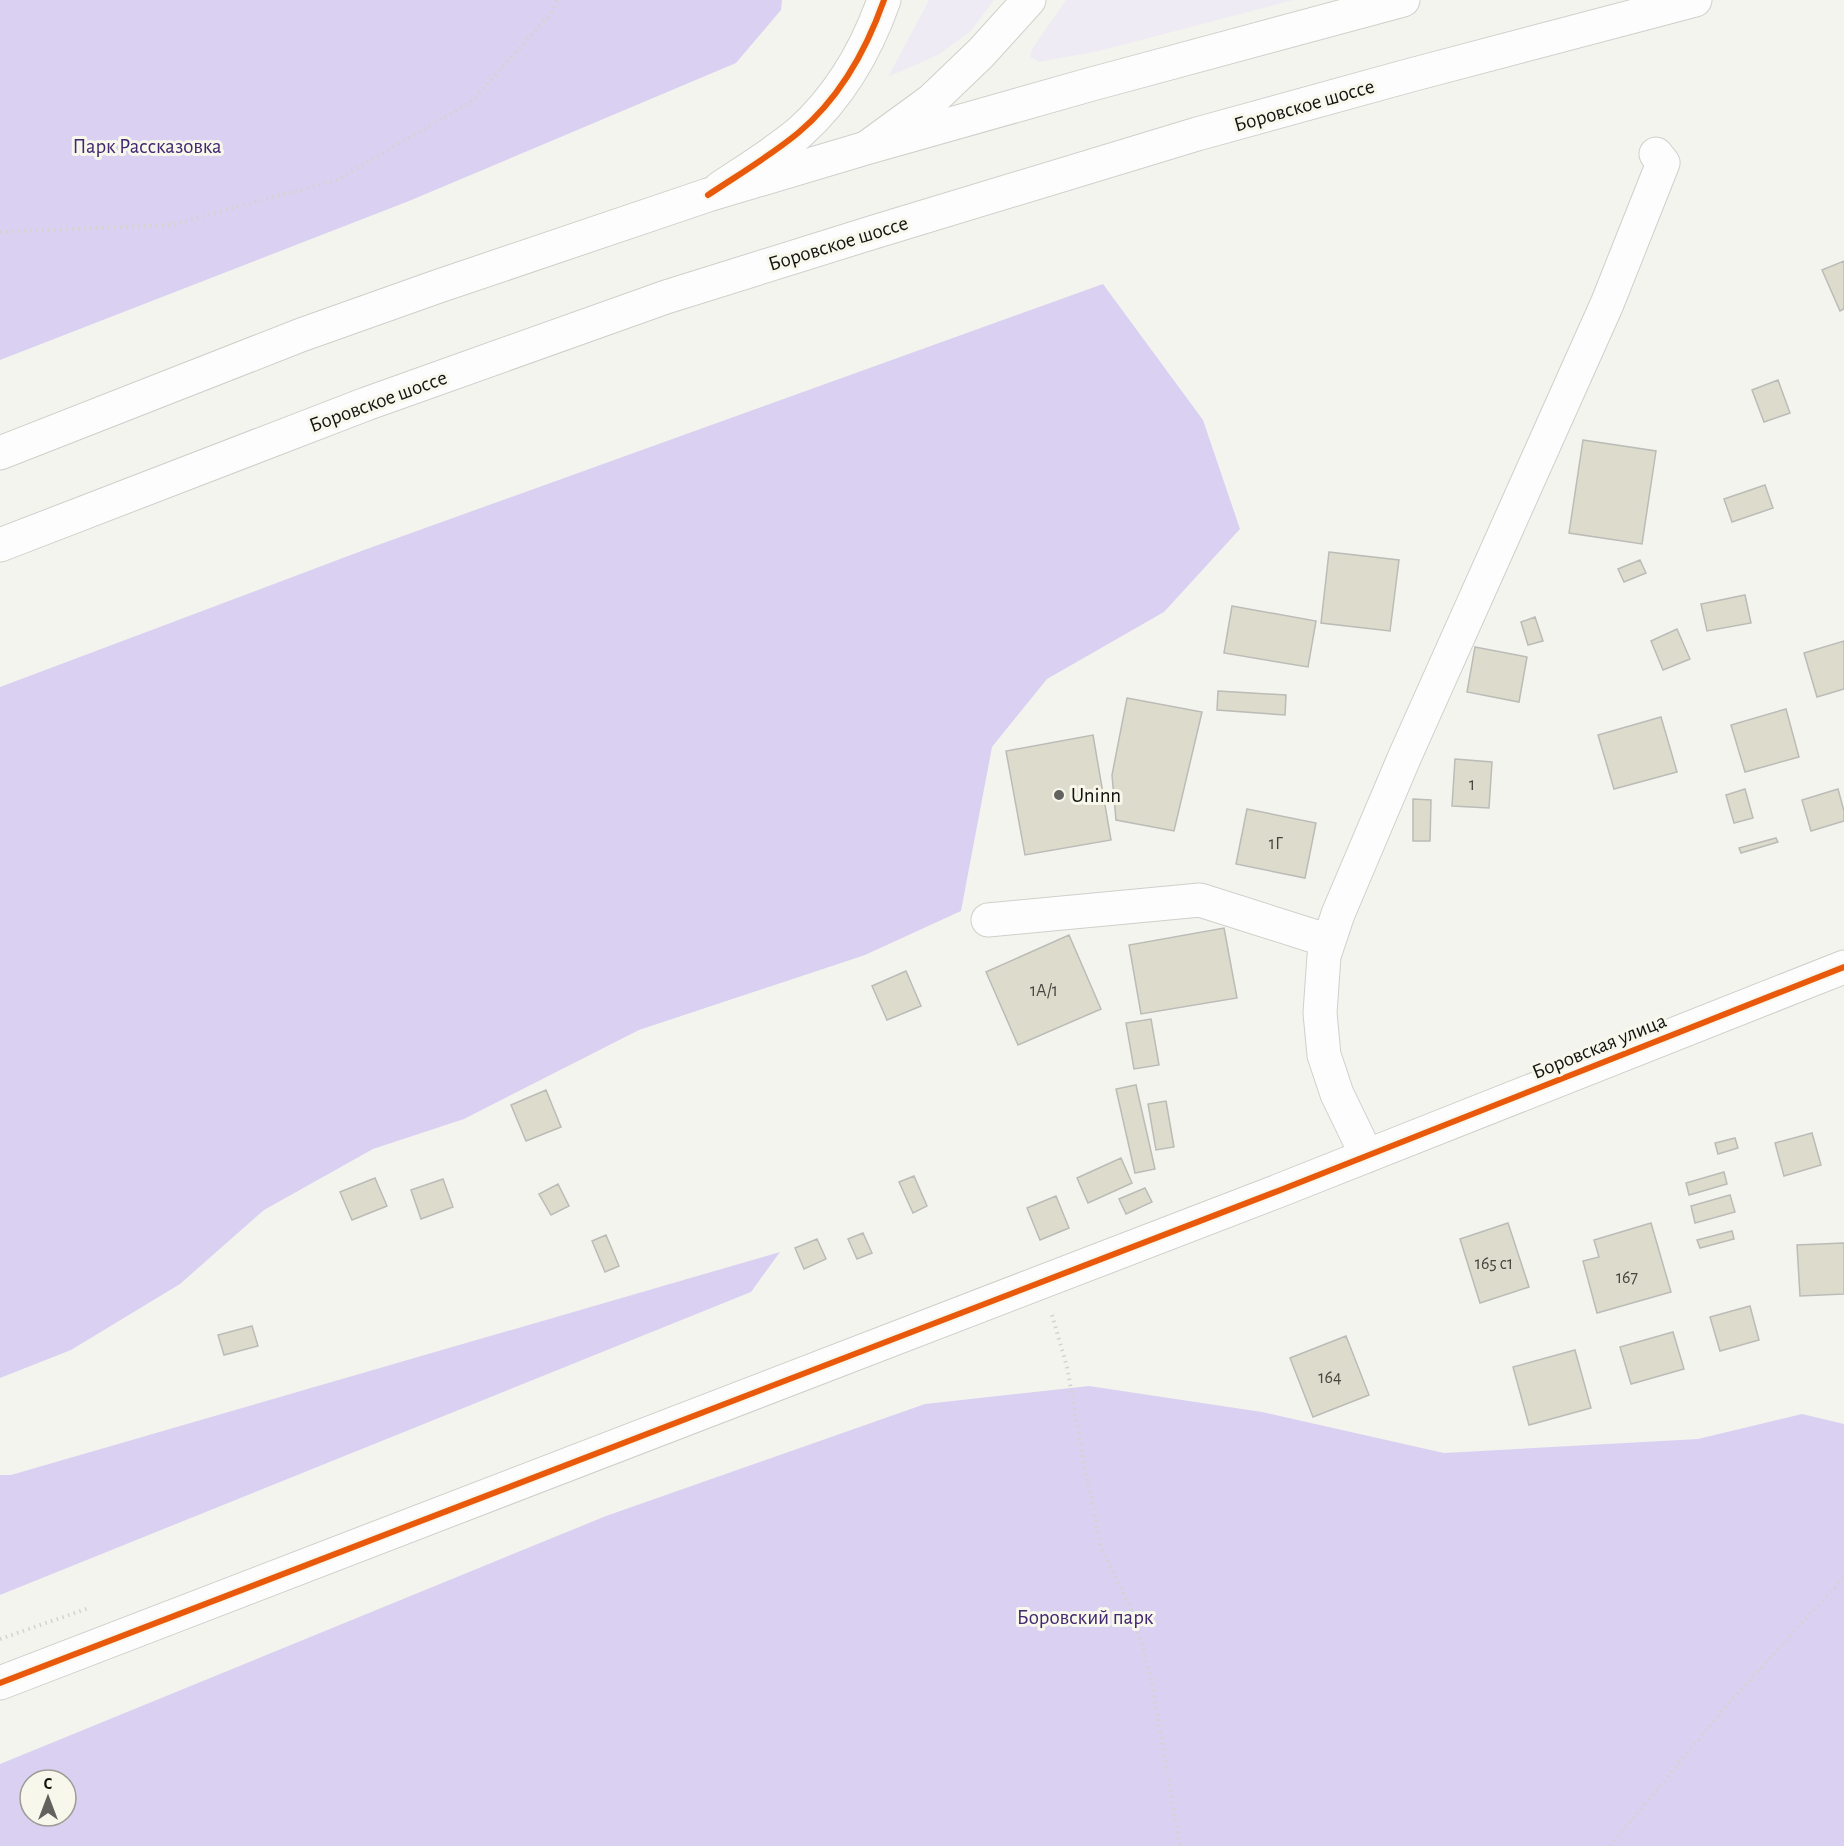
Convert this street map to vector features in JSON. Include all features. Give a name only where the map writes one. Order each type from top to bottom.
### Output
[{"type":"main road","points":[[708,195],[799,132],[827,104],[860,57],[884,0]]},
{"type":"main road","points":[[866,148],[932,100],[981,53],[1029,0]]},
{"type":"main road","points":[[0,453],[312,332],[439,286],[708,195],[1092,84],[1403,0]]},
{"type":"main road","name":"Боровское шоссе","points":[[0,545],[366,404],[666,297],[1197,134],[1695,0]]},
{"type":"main road","points":[[1367,1155],[1337,1094],[1324,1055],[1320,1013],[1324,956],[1338,914],[1406,756],[1606,304],[1663,163],[1656,154]]},
{"type":"main road","points":[[988,920],[1200,900],[1329,941]]},
{"type":"main road","name":"Боровская улица","points":[[0,1683],[1367,1155],[1844,967]]},
{"type":"path","points":[[0,232],[170,225],[337,180],[472,101],[552,12],[557,0]]},
{"type":"path","points":[[1050,1305],[1067,1367],[1101,1546],[1133,1614],[1151,1678],[1180,1846]]},
{"type":"path","points":[[1610,1846],[1728,1704],[1844,1577]]},
{"type":"shaded area","points":[[929,0],[994,0],[970,32],[938,55],[888,77]]},
{"type":"shaded area","points":[[1066,0],[1294,0],[1099,51],[1039,62],[1030,57],[1032,49]]},
{"type":"green space","name":"Парк Рассказовка","points":[[0,0],[782,0],[781,10],[736,63],[409,201],[0,360]]},
{"type":"green space","points":[[1103,284],[1203,420],[1240,529],[1164,612],[1047,679],[992,747],[961,911],[865,955],[639,1030],[464,1119],[373,1149],[264,1210],[180,1284],[71,1350],[0,1378],[0,687],[364,550]]},
{"type":"green space","points":[[780,1252],[751,1292],[0,1595],[0,1475],[11,1475]]},
{"type":"green space","name":"Боровский парк","points":[[1089,1386],[1262,1412],[1444,1453],[1698,1439],[1802,1414],[1844,1424],[1844,1846],[0,1846],[0,1764],[606,1516],[925,1404]]},
{"type":"building","points":[[1844,261],[1844,309],[1840,311],[1822,270]]},
{"type":"building","points":[[1778,380],[1790,413],[1764,422],[1752,390]]},
{"type":"building","points":[[1583,440],[1656,451],[1642,544],[1569,533]]},
{"type":"building","points":[[1765,485],[1773,508],[1732,522],[1724,499]]},
{"type":"building","points":[[1329,552],[1399,560],[1390,631],[1321,623]]},
{"type":"building","points":[[1640,560],[1646,573],[1624,582],[1618,569]]},
{"type":"building","points":[[1745,595],[1751,623],[1707,631],[1701,604]]},
{"type":"building","points":[[1232,606],[1316,621],[1308,667],[1224,653]]},
{"type":"building","points":[[1535,617],[1543,641],[1528,645],[1521,622]]},
{"type":"building","points":[[1677,629],[1690,659],[1663,670],[1651,641]]},
{"type":"building","points":[[1844,641],[1844,689],[1817,697],[1804,653]]},
{"type":"building","points":[[1475,647],[1527,657],[1519,702],[1467,692]]},
{"type":"building","points":[[1218,691],[1286,695],[1285,715],[1217,710]]},
{"type":"building","points":[[1127,698],[1202,712],[1174,831],[1116,820],[1112,775]]},
{"type":"building","points":[[1786,709],[1799,757],[1745,772],[1731,725]]},
{"type":"building","points":[[1661,717],[1677,772],[1614,789],[1598,735]]},
{"type":"building","name":"Uninn","points":[[1093,735],[1111,840],[1025,855],[1006,751]]},
{"type":"building","points":[[1455,759],[1492,762],[1489,808],[1452,806]]},
{"type":"building","points":[[1745,789],[1753,818],[1734,823],[1726,795]]},
{"type":"building","points":[[1838,789],[1844,811],[1844,821],[1811,831],[1802,800]]},
{"type":"building","points":[[1413,799],[1431,800],[1430,841],[1413,841]]},
{"type":"building","points":[[1247,809],[1316,823],[1305,878],[1236,864]]},
{"type":"building","points":[[1776,838],[1778,842],[1741,853],[1739,848]]},
{"type":"building","points":[[1224,928],[1237,998],[1141,1014],[1129,945]]},
{"type":"building","points":[[1069,935],[1101,1009],[1018,1045],[986,972]]},
{"type":"building","points":[[906,971],[921,1006],[887,1020],[872,986]]},
{"type":"building","points":[[1151,1019],[1159,1065],[1134,1069],[1126,1023]]},
{"type":"building","points":[[1136,1085],[1155,1169],[1135,1173],[1116,1089]]},
{"type":"building","points":[[546,1090],[561,1127],[526,1141],[511,1105]]},
{"type":"building","points":[[1166,1101],[1174,1147],[1156,1150],[1148,1104]]},
{"type":"building","points":[[1812,1133],[1821,1165],[1784,1176],[1775,1143]]},
{"type":"building","points":[[1735,1138],[1738,1148],[1718,1154],[1715,1143]]},
{"type":"building","points":[[1121,1158],[1132,1183],[1088,1203],[1077,1178]]},
{"type":"building","points":[[1724,1172],[1727,1184],[1689,1195],[1686,1183]]},
{"type":"building","points":[[914,1176],[927,1206],[913,1213],[899,1182]]},
{"type":"building","points":[[375,1178],[387,1206],[352,1220],[340,1192]]},
{"type":"building","points":[[443,1179],[453,1207],[421,1219],[411,1190]]},
{"type":"building","points":[[558,1184],[569,1206],[551,1215],[539,1194]]},
{"type":"building","points":[[1145,1188],[1152,1202],[1126,1214],[1119,1199]]},
{"type":"building","points":[[1730,1195],[1735,1212],[1695,1223],[1691,1206]]},
{"type":"building","points":[[1056,1196],[1069,1228],[1040,1240],[1027,1208]]},
{"type":"building","points":[[1508,1223],[1529,1287],[1480,1303],[1460,1239]]},
{"type":"building","points":[[1651,1223],[1671,1292],[1597,1313],[1583,1261],[1599,1257],[1594,1240]]},
{"type":"building","points":[[1732,1231],[1734,1239],[1700,1248],[1697,1240]]},
{"type":"building","points":[[863,1233],[872,1253],[857,1259],[848,1239]]},
{"type":"building","points":[[606,1235],[619,1266],[605,1272],[592,1241]]},
{"type":"building","points":[[817,1239],[826,1259],[804,1269],[795,1248]]},
{"type":"building","points":[[1844,1243],[1844,1294],[1800,1296],[1797,1245]]},
{"type":"building","points":[[1750,1306],[1759,1340],[1720,1351],[1710,1317]]},
{"type":"building","points":[[252,1326],[258,1346],[224,1355],[218,1335]]},
{"type":"building","points":[[1673,1332],[1684,1369],[1631,1384],[1620,1347]]},
{"type":"building","points":[[1346,1336],[1369,1395],[1313,1417],[1290,1358]]},
{"type":"building","points":[[1575,1350],[1591,1408],[1529,1425],[1513,1367]]},
{"type":"cycle path","points":[[708,195],[798,133],[827,105],[860,55],[884,0]]},
{"type":"cycle path","points":[[0,1683],[1278,1191],[1844,967]]},
{"type":"place","name":"Uninn","points":[[1059,795]]}]
